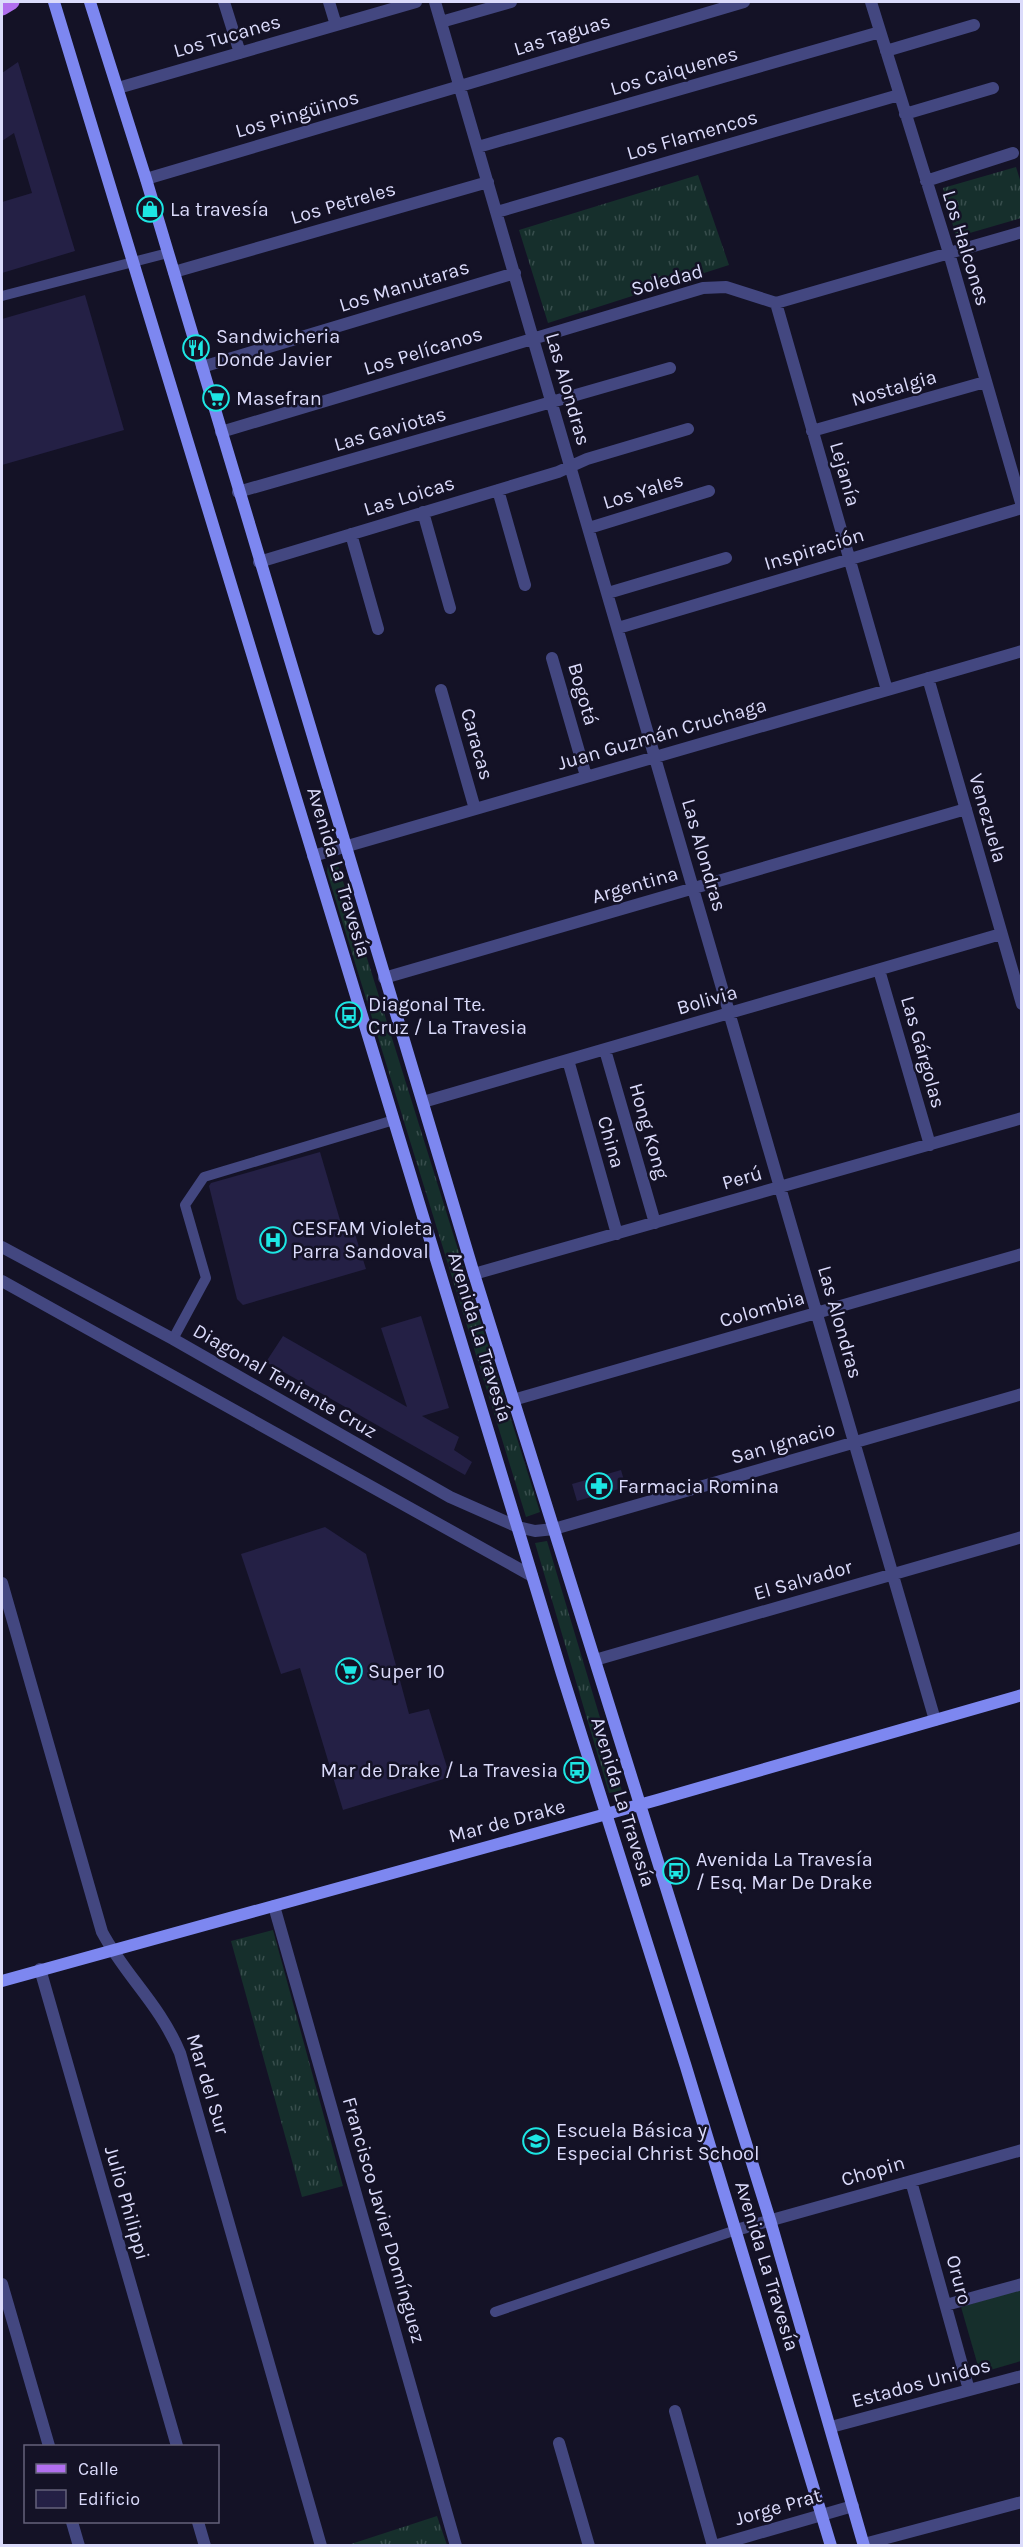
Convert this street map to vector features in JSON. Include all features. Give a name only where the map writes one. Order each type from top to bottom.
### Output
[{"type":"main road","points":[[2,8],[12,2]]},
{"type":"street","name":"Avenida La Travesía","points":[[54,2],[532,1576],[736,2230],[831,2546]]},
{"type":"street","name":"Avenida La Travesía","points":[[90,2],[146,179],[474,1274],[770,2220],[864,2545]]},
{"type":"street","points":[[224,2],[240,53]]},
{"type":"street","points":[[329,2],[336,25]]},
{"type":"street","name":"Los Tucanes","points":[[118,88],[416,2]]},
{"type":"street","name":"Las Alondras","points":[[435,2],[935,1720]]},
{"type":"street","points":[[441,22],[512,2]]},
{"type":"street","name":"Las Taguas","points":[[460,86],[744,2]]},
{"type":"street","name":"Los Halcones","points":[[871,2],[948,253],[1022,507]]},
{"type":"street","points":[[886,51],[974,25]]},
{"type":"street","name":"Los Caiquenes","points":[[478,147],[880,32]]},
{"type":"street","name":"Los Pingüinos","points":[[146,179],[460,86]]},
{"type":"street","points":[[905,114],[993,88]]},
{"type":"street","name":"Los Flamencos","points":[[497,213],[899,95]]},
{"type":"street","points":[[926,182],[1014,153]]},
{"type":"street","name":"Los Petreles","points":[[174,272],[488,182]]},
{"type":"street","points":[[776,303],[1022,232]]},
{"type":"street","name":"Los Manutaras","points":[[202,367],[515,273]]},
{"type":"street","name":"Soledad","points":[[533,339],[714,286],[726,287],[776,303]]},
{"type":"street","name":"Lejanía","points":[[776,303],[887,690]]},
{"type":"street","name":"Los Pelícanos","points":[[221,432],[533,339]]},
{"type":"street","name":"Las Gaviotas","points":[[238,492],[670,368]]},
{"type":"street","name":"Nostalgia","points":[[812,431],[986,382]]},
{"type":"street","name":"Las Loicas","points":[[259,562],[571,468],[587,459],[688,429]]},
{"type":"street","points":[[498,490],[525,585]]},
{"type":"street","name":"Los Yales","points":[[589,528],[709,491]]},
{"type":"street","name":"Inspiración","points":[[618,628],[1022,507]]},
{"type":"street","points":[[423,512],[450,608]]},
{"type":"street","points":[[351,534],[378,629]]},
{"type":"street","points":[[608,593],[726,558]]},
{"type":"street","name":"Juan Guzmán Cruchaga","points":[[313,855],[1022,651]]},
{"type":"street","name":"Bogotá","points":[[552,658],[586,776]]},
{"type":"street","name":"Venezuela","points":[[928,678],[1022,1004]]},
{"type":"street","name":"Caracas","points":[[441,690],[475,809]]},
{"type":"street","name":"Argentina","points":[[384,978],[966,809]]},
{"type":"street","name":"Bolivia","points":[[423,1102],[1001,934]]},
{"type":"street","name":"Las Gárgolas","points":[[879,970],[930,1145]]},
{"type":"street","name":"Hong Kong","points":[[605,1050],[655,1223]]},
{"type":"street","name":"China","points":[[568,1060],[617,1234]]},
{"type":"street","name":"Perú","points":[[474,1274],[1022,1119]]},
{"type":"street","name":"Diagonal Teniente Cruz","points":[[2,1247],[173,1340],[450,1497],[518,1527],[535,1531],[554,1529]]},
{"type":"street","name":"Colombia","points":[[513,1400],[1022,1254]]},
{"type":"street","points":[[2,1281],[532,1576]]},
{"type":"street","name":"San Ignacio","points":[[554,1529],[1022,1394]]},
{"type":"street","name":"El Salvador","points":[[595,1660],[1022,1537]]},
{"type":"street","name":"Mar del Sur","points":[[2,1583],[102,1932],[111,1949],[159,2010],[180,2053],[321,2546]]},
{"type":"street","name":"Mar de Drake","points":[[2,1981],[111,1949],[640,1805],[1022,1695]]},
{"type":"street","name":"Francisco Javier Domínguez","points":[[274,1906],[456,2546]]},
{"type":"street","name":"Julio Philippi","points":[[40,1970],[177,2445]]},
{"type":"street","name":"Chopin","points":[[736,2230],[1022,2150]]},
{"type":"street","name":"Oruro","points":[[911,2181],[969,2390]]},
{"type":"street","points":[[2,2284],[50,2445]]},
{"type":"street","points":[[946,2305],[1022,2284]]},
{"type":"street","name":"Estados Unidos","points":[[831,2427],[1022,2376]]},
{"type":"street","points":[[675,2411],[714,2546]]},
{"type":"street","points":[[559,2443],[589,2546]]},
{"type":"street","points":[[864,2545],[1022,2502]]},
{"type":"street","name":"Jorge Prat","points":[[714,2546],[853,2506]]},
{"type":"street","points":[[72,2523],[79,2546]]},
{"type":"street","points":[[198,2523],[205,2546]]},
{"type":"lane","points":[[2,296],[168,253]]},
{"type":"lane","points":[[173,1340],[206,1278],[185,1205],[204,1177],[394,1120]]},
{"type":"lane","points":[[495,2312],[736,2230]]},
{"type":"green space","points":[[1016,167],[1021,183],[1021,218],[956,237],[943,188]]},
{"type":"green space","points":[[698,175],[729,265],[548,323],[519,230]]},
{"type":"green space","points":[[337,862],[540,1512],[526,1517],[327,872],[328,864]]},
{"type":"green space","points":[[547,1541],[622,1791],[609,1793],[535,1543]]},
{"type":"green space","points":[[273,1930],[343,2186],[302,2197],[231,1941]]},
{"type":"green space","points":[[1021,2289],[1021,2361],[980,2373],[961,2307]]},
{"type":"green space","points":[[437,2516],[447,2545],[348,2545]]},
{"type":"building","points":[[18,62],[75,251],[2,273],[2,202],[32,193],[14,133],[2,141],[2,73]]},
{"type":"building","points":[[85,295],[124,430],[2,465],[2,319]]},
{"type":"building","points":[[320,1152],[345,1237],[355,1234],[366,1269],[243,1305],[237,1299],[209,1186],[211,1183]]},
{"type":"building","points":[[421,1316],[449,1408],[422,1416],[459,1437],[454,1450],[472,1462],[465,1475],[266,1362],[283,1336],[407,1407],[381,1328]]},
{"type":"building","name":"Farmacia Romina","points":[[621,1470],[626,1487],[577,1501],[572,1484]]},
{"type":"building","name":"Super 10","points":[[325,1527],[366,1554],[409,1714],[429,1709],[450,1777],[343,1810],[300,1668],[281,1674],[241,1554]]},
{"type":"place","name":"La travesía","points":[[150,209]]},
{"type":"place","name":"Sandwicheria Donde Javier","points":[[196,348]]},
{"type":"place","name":"Masefran","points":[[216,398]]},
{"type":"place","name":"Diagonal Tte. Cruz / La Travesia","points":[[349,1015]]},
{"type":"place","name":"CESFAM Violeta Parra Sandoval","points":[[273,1240]]},
{"type":"place","name":"Farmacia Romina","points":[[599,1486]]},
{"type":"place","name":"Super 10","points":[[349,1671]]},
{"type":"place","name":"Mar de Drake / La Travesia","points":[[577,1770]]},
{"type":"place","name":"Avenida La Travesía / Esq. Mar De Drake","points":[[676,1871]]},
{"type":"place","name":"Escuela Básica y Especial Christ School","points":[[536,2141]]}]
